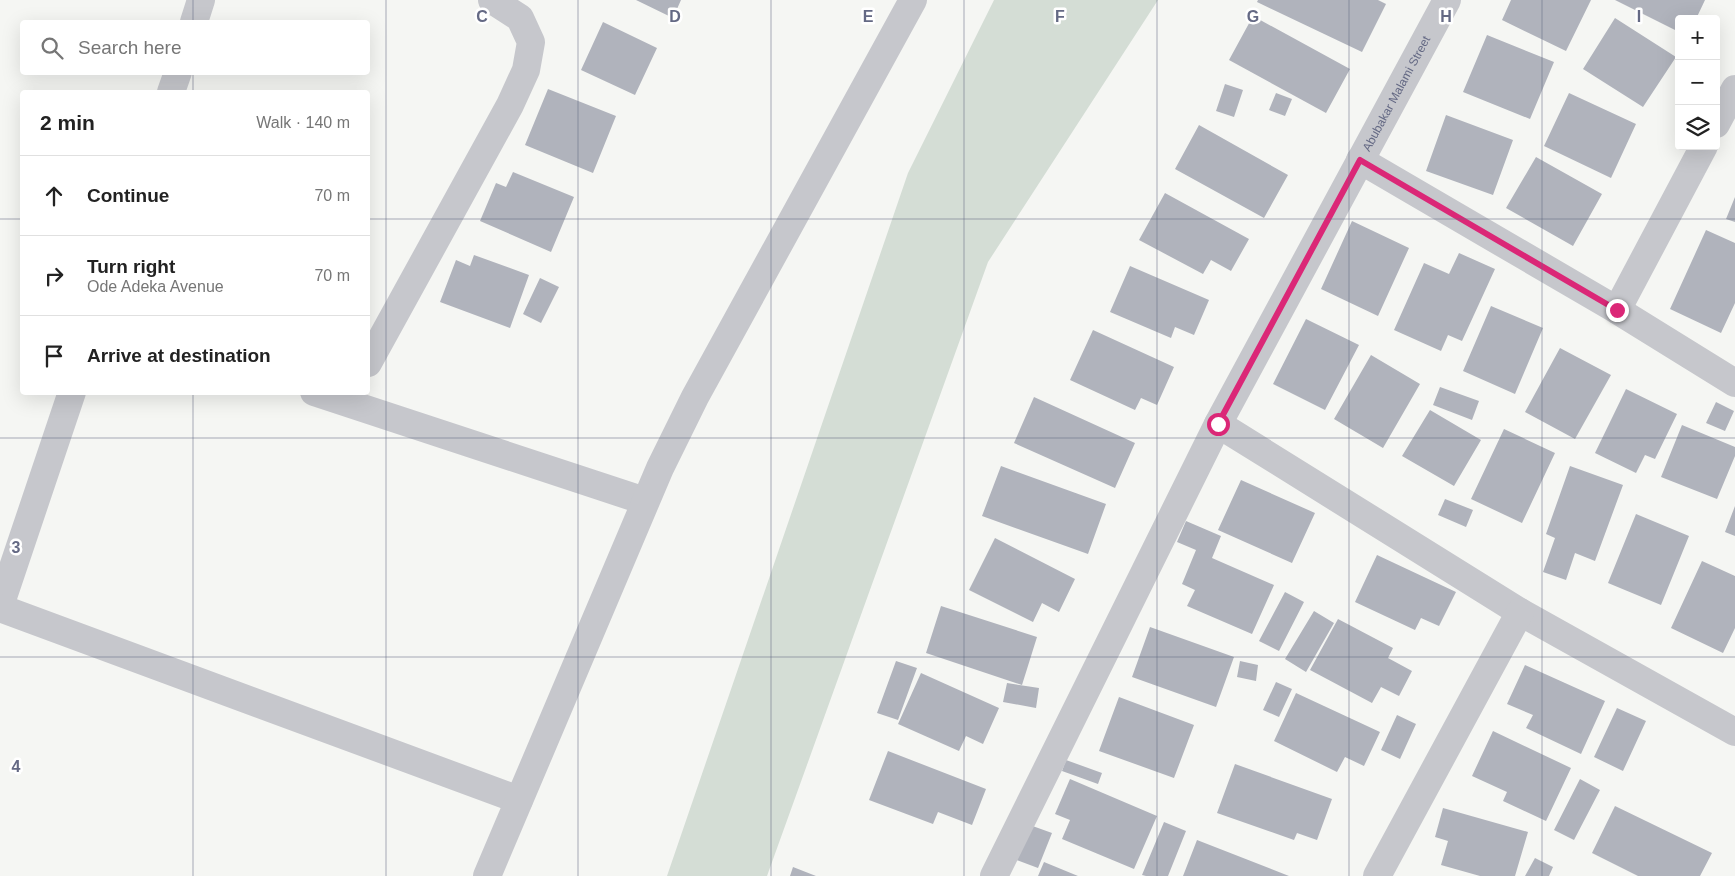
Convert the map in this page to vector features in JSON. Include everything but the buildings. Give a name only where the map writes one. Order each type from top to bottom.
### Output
[{"type":"street","points":[[195,20],[201,0]]},
{"type":"street","points":[[370,359],[510,105],[526,70],[531,42],[520,18],[492,0]]},
{"type":"street","points":[[487,876],[645,501],[695,397],[913,0]]},
{"type":"street","name":"Abubakar Malami Street","points":[[994,876],[1218,424],[1447,0]]},
{"type":"street","points":[[172,90],[177,75]]},
{"type":"street","points":[[1720,117],[1735,89]]},
{"type":"street","points":[[1617,310],[1702,150]]},
{"type":"street","points":[[1360,160],[1617,310],[1735,383]]},
{"type":"street","points":[[71,395],[0,607],[519,800]]},
{"type":"street","points":[[323,395],[645,501]]},
{"type":"street","points":[[1218,424],[1520,612],[1735,732]]},
{"type":"street","points":[[1377,876],[1520,612]]},
{"type":"shaded area","points":[[994,0],[1158,0],[988,262],[767,876],[667,876],[908,173]]},
{"type":"route","points":[[1218,424],[1360,160],[1617,310]]}]
